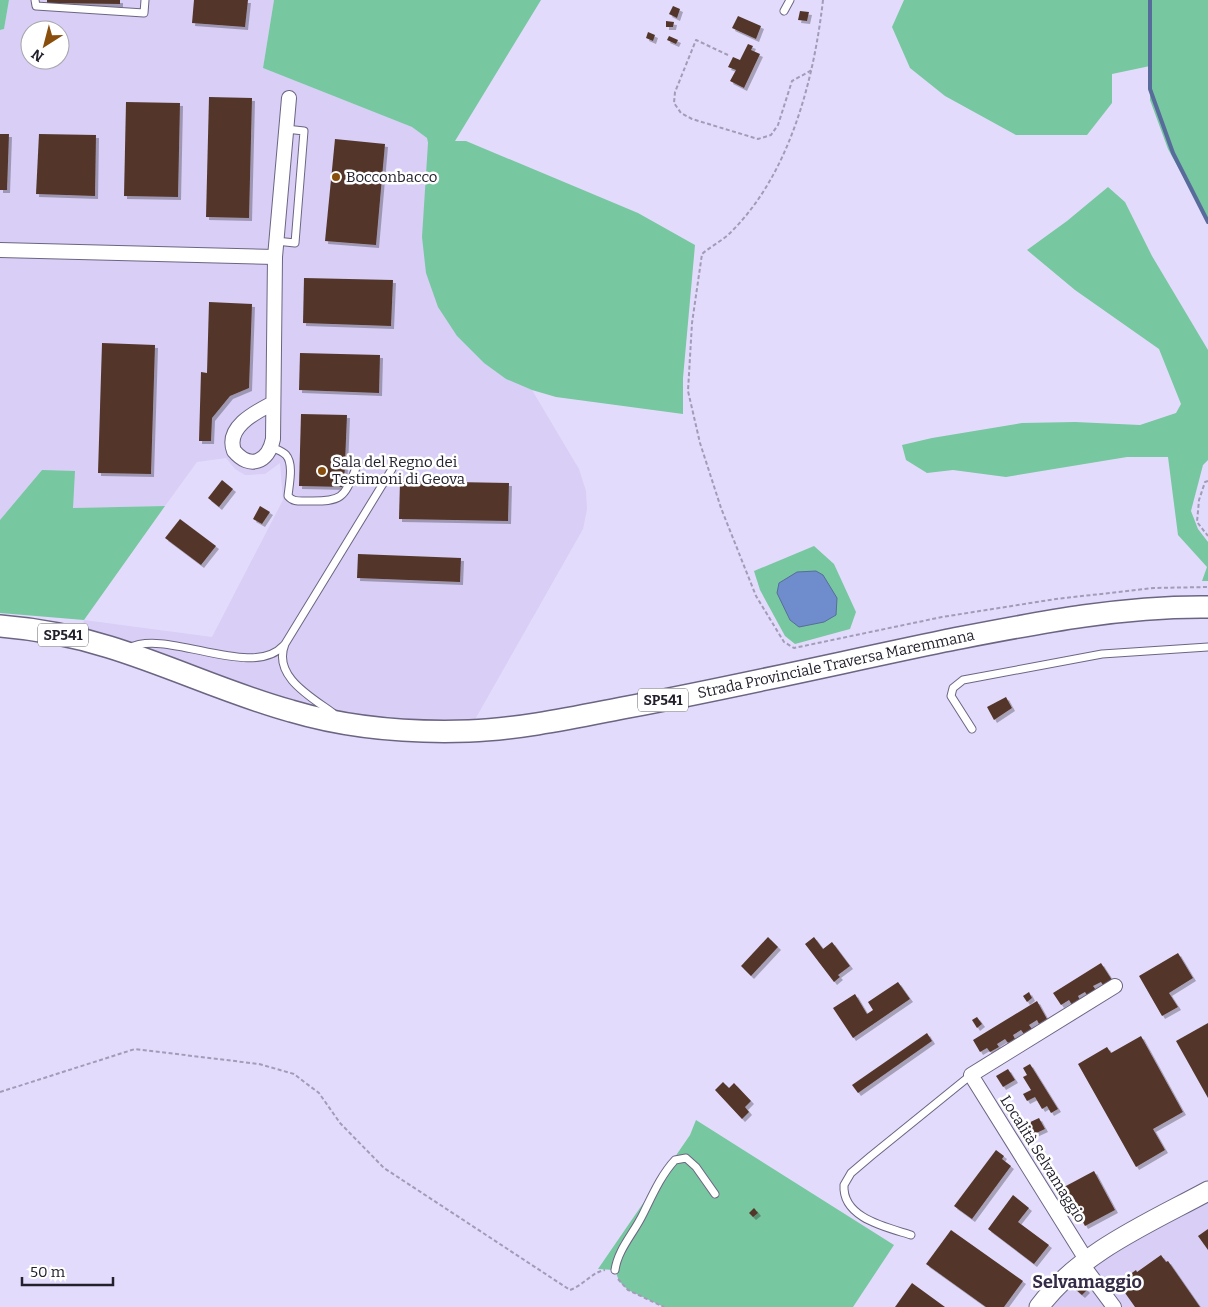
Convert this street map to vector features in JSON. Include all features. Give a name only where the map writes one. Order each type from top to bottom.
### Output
[{"type":"main road","name":"Strada Provinciale Traversa Maremmana","points":[[0,626],[52,632],[124,652],[279,708],[346,723],[425,732],[506,728],[653,702],[1048,621],[1103,612],[1143,608],[1208,607]]},
{"type":"street","points":[[273,402],[254,413],[234,433],[232,442],[234,451],[252,462],[261,460],[271,447],[273,402],[275,257],[289,98]]},
{"type":"street","points":[[0,250],[275,257]]},
{"type":"street","points":[[971,1074],[1115,986]]},
{"type":"street","name":"Località Selvamaggio","points":[[971,1074],[1084,1263],[1114,1307]]},
{"type":"street","points":[[1038,1307],[1058,1284],[1084,1263],[1123,1238],[1208,1190]]},
{"type":"lane","points":[[35,0],[36,6],[144,13],[144,0]]},
{"type":"lane","points":[[784,11],[790,0]]},
{"type":"lane","points":[[271,447],[288,458],[290,464],[288,496],[293,501],[326,502],[335,500],[348,487],[358,463]]},
{"type":"lane","points":[[346,723],[288,676],[282,663],[281,654],[285,644],[392,469]]},
{"type":"lane","points":[[124,652],[139,644],[152,643],[214,654],[256,658],[275,653],[285,644]]},
{"type":"lane","points":[[972,729],[951,696],[953,688],[963,680],[1102,654],[1208,646]]},
{"type":"lane","points":[[911,1235],[881,1226],[862,1216],[846,1201],[844,1185],[851,1173],[971,1074]]},
{"type":"lane","points":[[615,1270],[617,1259],[656,1188],[675,1160],[686,1158],[693,1163],[715,1194]]},
{"type":"path","points":[[823,0],[819,37],[812,70],[796,124],[778,164],[755,204],[731,232],[702,254],[692,323],[688,391],[700,443],[721,508],[756,596],[784,642],[794,648],[942,616],[1056,599],[1154,588],[1208,588]]},
{"type":"path","points":[[728,55],[696,40],[674,92],[674,103],[680,113],[692,119],[758,139],[771,135],[778,124],[792,81],[812,70]]},
{"type":"path","points":[[1208,481],[1205,482],[1199,500],[1197,522],[1208,536]]},
{"type":"path","points":[[0,1092],[135,1049],[278,1068],[294,1074],[319,1093],[340,1123],[384,1168],[570,1290],[580,1287],[592,1275],[602,1270],[615,1270],[619,1281],[628,1290],[664,1307]]},
{"type":"shaded area","points":[[9,0],[274,0],[263,68],[412,127],[427,138],[457,336],[484,363],[506,379],[532,390],[579,469],[586,491],[587,509],[583,529],[473,723],[392,721],[310,708],[82,629],[84,620],[212,637],[283,500],[280,463],[265,474],[245,475],[235,469],[226,458],[197,462],[165,506],[73,508],[42,470],[0,520],[0,30],[4,29]]},
{"type":"shaded area","points":[[1208,1191],[1208,1307],[1039,1307],[1053,1290]]},
{"type":"green space","points":[[0,0],[9,0],[4,29],[0,30]]},
{"type":"green space","points":[[274,0],[541,0],[455,141],[466,141],[638,213],[695,245],[683,378],[683,414],[556,397],[532,390],[506,379],[484,363],[457,336],[438,307],[426,273],[422,237],[427,138],[412,127],[263,68]]},
{"type":"green space","points":[[904,0],[1208,0],[1208,222],[1168,149],[1150,100],[1150,66],[1112,74],[1112,103],[1087,135],[1016,135],[945,96],[910,68],[892,27]]},
{"type":"green space","points":[[1108,187],[1125,202],[1152,256],[1208,350],[1208,460],[1203,465],[1191,511],[1198,529],[1208,542],[1208,581],[1202,581],[1207,567],[1178,535],[1168,457],[1127,457],[1006,477],[953,470],[927,473],[906,460],[902,445],[1022,423],[1075,422],[1140,425],[1176,413],[1181,404],[1159,349],[1075,290],[1027,250],[1067,221]]},
{"type":"green space","points":[[42,470],[75,471],[73,508],[165,506],[84,620],[0,613],[0,520]]},
{"type":"green space","points":[[814,546],[834,564],[856,612],[850,629],[795,644],[785,636],[760,590],[754,571]]},
{"type":"green space","points":[[696,1120],[894,1245],[853,1307],[664,1307],[628,1290],[619,1281],[615,1270],[598,1269],[690,1135]]},
{"type":"water","points":[[816,571],[823,575],[837,598],[836,615],[824,622],[799,627],[790,620],[777,593],[779,583],[797,572]]},
{"type":"building","points":[[47,0],[120,0],[120,4],[47,3]]},
{"type":"building","points":[[194,0],[248,0],[245,27],[192,23]]},
{"type":"building","points":[[673,6],[680,9],[677,18],[669,14]]},
{"type":"building","points":[[800,11],[809,12],[807,21],[798,20]]},
{"type":"building","points":[[738,16],[761,26],[756,39],[732,28]]},
{"type":"building","points":[[666,21],[674,22],[673,27],[666,27]]},
{"type":"building","points":[[648,32],[655,35],[653,41],[646,38]]},
{"type":"building","points":[[669,36],[678,40],[676,44],[667,40]]},
{"type":"building","points":[[748,44],[753,46],[751,50],[760,54],[744,88],[730,81],[736,70],[728,67],[733,57],[740,60]]},
{"type":"building","points":[[209,97],[252,98],[249,218],[206,217]]},
{"type":"building","points":[[126,102],[180,103],[178,197],[124,196]]},
{"type":"building","points":[[0,134],[9,134],[7,190],[0,190]]},
{"type":"building","points":[[39,134],[96,135],[95,196],[36,194]]},
{"type":"building","points":[[335,139],[385,144],[376,245],[325,241]]},
{"type":"building","points":[[304,278],[393,280],[391,326],[303,323]]},
{"type":"building","points":[[209,302],[252,304],[249,388],[230,396],[212,418],[211,441],[199,441],[201,372],[207,373]]},
{"type":"building","points":[[102,343],[155,345],[151,474],[98,473]]},
{"type":"building","points":[[300,353],[380,355],[379,393],[299,390]]},
{"type":"building","points":[[301,414],[347,415],[344,487],[299,486]]},
{"type":"building","points":[[222,480],[233,489],[219,507],[208,498]]},
{"type":"building","points":[[400,481],[509,483],[508,521],[399,519]]},
{"type":"building","points":[[260,506],[270,512],[262,524],[253,519]]},
{"type":"building","points":[[180,519],[216,546],[201,565],[165,538]]},
{"type":"building","points":[[358,554],[461,558],[460,582],[357,578]]},
{"type":"building","points":[[1006,697],[1012,708],[994,720],[987,707]]},
{"type":"building","points":[[768,937],[778,947],[751,976],[741,966]]},
{"type":"building","points":[[814,937],[823,949],[832,942],[850,966],[838,975],[840,977],[834,982],[805,944]]},
{"type":"building","points":[[1178,953],[1193,978],[1169,993],[1178,1007],[1162,1016],[1139,976]]},
{"type":"building","points":[[1101,963],[1112,980],[1103,985],[1101,982],[1093,986],[1096,990],[1087,995],[1085,992],[1078,996],[1080,1000],[1072,1005],[1069,1000],[1061,1005],[1053,993]]},
{"type":"building","points":[[898,982],[910,999],[853,1038],[833,1008],[855,994],[867,1014],[873,1010],[868,1002]]},
{"type":"building","points":[[1029,992],[1032,998],[1027,1002],[1023,996]]},
{"type":"building","points":[[1037,1001],[1047,1019],[1039,1024],[1037,1020],[1029,1025],[1032,1029],[1024,1034],[1021,1030],[1013,1035],[1015,1039],[1008,1043],[1005,1039],[997,1044],[999,1047],[990,1052],[987,1048],[980,1052],[973,1040]]},
{"type":"building","points":[[977,1017],[982,1024],[977,1028],[972,1020]]},
{"type":"building","points":[[1208,1023],[1208,1098],[1176,1041]]},
{"type":"building","points":[[927,1033],[932,1041],[858,1093],[852,1085]]},
{"type":"building","points":[[1141,1036],[1183,1112],[1153,1129],[1165,1150],[1136,1167],[1078,1064],[1107,1047],[1111,1053]]},
{"type":"building","points":[[1030,1064],[1058,1109],[1051,1113],[1047,1106],[1042,1109],[1035,1097],[1027,1101],[1023,1094],[1031,1090],[1023,1077],[1027,1075],[1023,1068]]},
{"type":"building","points":[[1008,1069],[1015,1080],[1003,1087],[996,1076]]},
{"type":"building","points":[[723,1082],[729,1088],[734,1083],[751,1101],[745,1107],[749,1112],[742,1119],[715,1090]]},
{"type":"building","points":[[1039,1118],[1045,1129],[1032,1135],[1026,1124]]},
{"type":"building","points":[[996,1150],[1004,1156],[1002,1159],[1011,1166],[972,1219],[954,1206]]},
{"type":"building","points":[[1094,1171],[1115,1210],[1085,1226],[1064,1187]]},
{"type":"building","points":[[1013,1195],[1029,1208],[1018,1222],[1049,1245],[1034,1264],[988,1229]]},
{"type":"building","points":[[754,1208],[758,1213],[753,1217],[749,1213]]},
{"type":"building","points":[[1208,1229],[1208,1250],[1198,1236]]},
{"type":"building","points":[[951,1230],[1023,1281],[1004,1307],[986,1307],[926,1264]]},
{"type":"building","points":[[1161,1255],[1166,1262],[1168,1261],[1200,1307],[1135,1307],[1118,1283]]},
{"type":"building","points":[[912,1283],[945,1307],[895,1307]]},
{"type":"building","points":[[1081,1284],[1087,1290],[1082,1295],[1076,1290]]},
{"type":"waterway","points":[[1150,0],[1150,89],[1173,153],[1208,222]]},
{"type":"place","name":"Bocconbacco","points":[[336,177]]},
{"type":"place","name":"Sala del Regno dei Testimoni di Geova","points":[[322,471]]},
{"type":"district","name":"Selvamaggio","points":[[1087,1282]]}]
